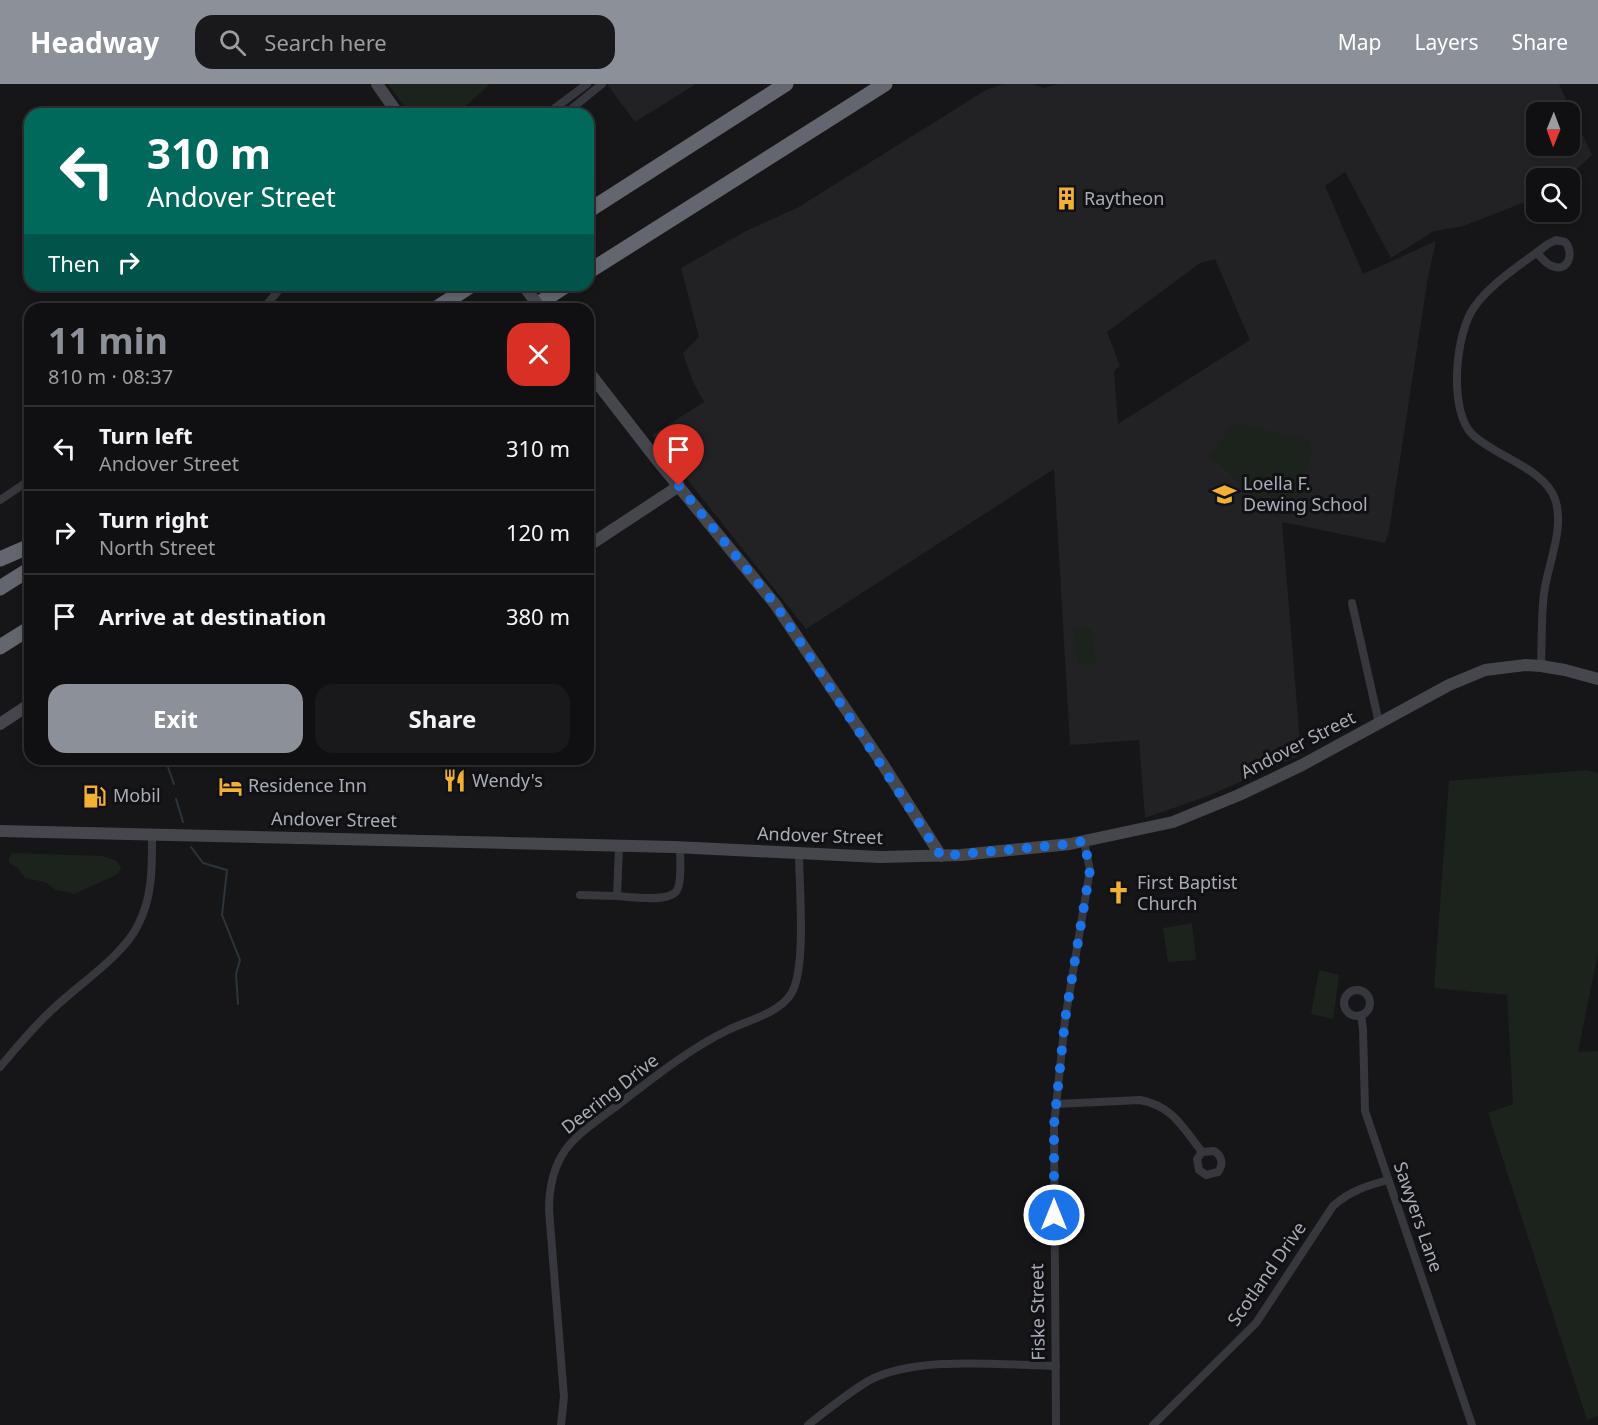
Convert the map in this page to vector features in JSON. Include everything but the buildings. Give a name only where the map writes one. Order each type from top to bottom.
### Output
[{"type":"highway","points":[[594,207],[786,84]]},
{"type":"highway","points":[[594,268],[885,84]]},
{"type":"highway","points":[[444,303],[463,291]]},
{"type":"highway","points":[[539,303],[558,291]]},
{"type":"highway","points":[[0,559],[24,549]]},
{"type":"highway","points":[[0,588],[24,573]]},
{"type":"highway","points":[[0,647],[24,632]]},
{"type":"main road","points":[[377,84],[394,108]]},
{"type":"main road","points":[[594,379],[775,604],[941,856]]},
{"type":"main road","points":[[594,542],[679,486]]},
{"type":"main road","name":"Andover Street","points":[[0,831],[680,847],[880,857],[941,856],[1059,845],[1173,822],[1228,800],[1302,765],[1449,685],[1485,670],[1526,665],[1541,666],[1565,669],[1598,680]]},
{"type":"main road","points":[[0,716],[24,705]]},
{"type":"main road","points":[[0,724],[24,706]]},
{"type":"street","points":[[555,108],[587,84]]},
{"type":"street","points":[[572,108],[602,84]]},
{"type":"street","points":[[1537,253],[1474,306],[1462,341],[1456,393],[1461,417],[1472,435],[1540,480],[1552,492],[1556,500],[1558,527],[1545,593],[1541,666]]},
{"type":"street","points":[[268,303],[278,291]]},
{"type":"street","points":[[0,500],[24,484]]},
{"type":"street","points":[[1352,603],[1379,723]]},
{"type":"street","points":[[0,1067],[35,1026],[111,958],[133,934],[150,891],[152,834]]},
{"type":"street","name":"Fiske Street","points":[[1056,1425],[1054,1125],[1065,1020],[1090,870],[1084,841]]},
{"type":"street","points":[[617,896],[619,847]]},
{"type":"street","points":[[580,895],[666,898],[674,894],[679,886],[680,847]]},
{"type":"street","name":"Deering Drive","points":[[561,1425],[564,1397],[549,1210],[551,1187],[559,1161],[573,1141],[589,1127],[702,1044],[772,1010],[785,1001],[792,992],[799,972],[799,853]]},
{"type":"street","name":"Sawyers Lane","points":[[1361,1015],[1365,1111],[1472,1425]]},
{"type":"street","points":[[1056,1104],[1140,1100],[1150,1102],[1168,1110],[1202,1152]]},
{"type":"street","name":"Scotland Drive","points":[[1154,1425],[1256,1323],[1333,1206],[1345,1195],[1388,1180]]},
{"type":"street","points":[[808,1425],[838,1400],[869,1381],[905,1369],[930,1365],[964,1364],[1056,1366]]},
{"type":"shaded area","points":[[388,84],[490,84],[464,108],[406,108]]},
{"type":"shaded area","points":[[607,84],[696,84],[635,122]]},
{"type":"shaded area","points":[[1004,84],[1032,84],[1044,88],[1057,84],[1559,84],[1567,102],[1526,102],[1526,156],[1580,156],[1580,129],[1592,155],[1578,168],[1526,168],[1526,202],[1463,226],[1434,231],[1391,258],[1345,172],[1325,186],[1363,274],[1436,241],[1428,277],[1389,531],[1385,543],[1282,522],[1301,755],[1208,796],[1145,818],[1139,740],[1070,745],[1054,469],[806,629],[652,435],[704,402],[693,382],[683,353],[699,337],[681,268],[746,231],[797,208],[986,90]],"holes":[[[1215,259],[1250,340],[1118,424],[1114,371],[1120,366],[1107,332],[1200,263]]]},
{"type":"shaded area","points":[[1233,423],[1309,440],[1312,449],[1301,491],[1291,515],[1278,518],[1210,456]]},
{"type":"shaded area","points":[[1074,628],[1091,628],[1096,663],[1079,665]]},
{"type":"shaded area","points":[[1587,770],[1598,773],[1598,953],[1578,1052],[1598,1051],[1598,1416],[1587,1420],[1488,1113],[1513,1104],[1507,995],[1434,988],[1449,781]]},
{"type":"shaded area","points":[[12,853],[103,856],[117,861],[121,868],[118,874],[74,894],[56,890],[45,882],[25,878],[18,868],[9,863]]},
{"type":"shaded area","points":[[1192,923],[1196,960],[1168,962],[1163,928]]},
{"type":"shaded area","points":[[1319,970],[1339,975],[1333,1019],[1311,1014]]},
{"type":"waterway","points":[[167,765],[174,784]]},
{"type":"waterway","points":[[176,799],[183,822]]},
{"type":"waterway","points":[[191,847],[203,863],[227,870],[222,915],[240,960],[236,974],[238,1004]]},
{"type":"place","name":"Raytheon","points":[[1066,199]]},
{"type":"place","name":"Loella F. Dewing School","points":[[1225,494]]},
{"type":"place","name":"Wendy's","points":[[454,781]]},
{"type":"place","name":"Residence Inn","points":[[230,786]]},
{"type":"place","name":"Mobil","points":[[95,796]]},
{"type":"place","name":"First Baptist Church","points":[[1119,893]]},
{"type":"route","points":[[679,486],[775,604],[882,763],[941,856],[1084,841],[1090,870],[1065,1020],[1054,1125],[1054,1215]]}]
